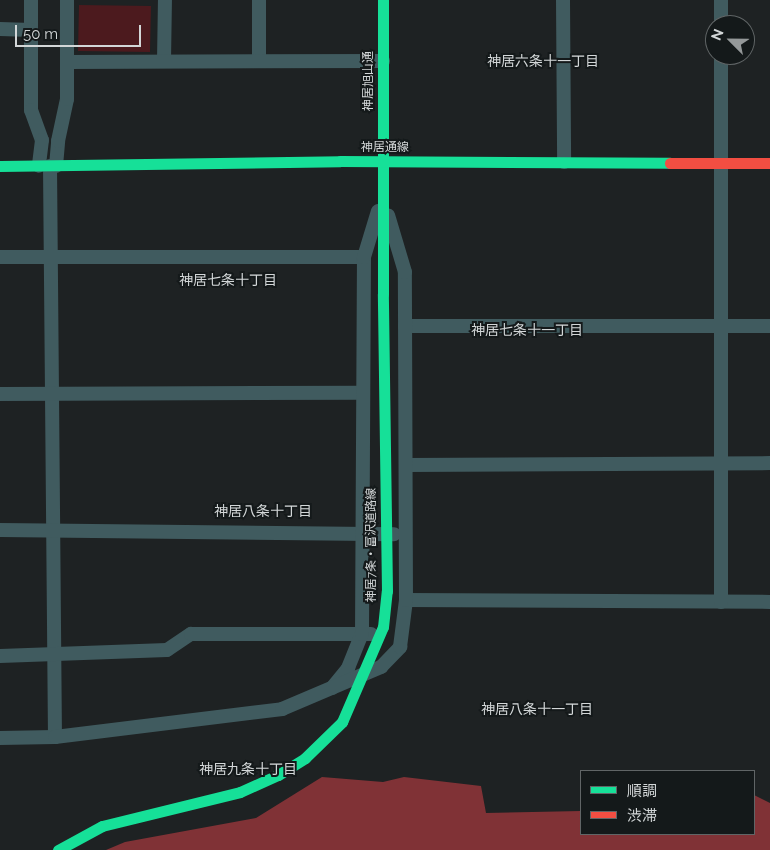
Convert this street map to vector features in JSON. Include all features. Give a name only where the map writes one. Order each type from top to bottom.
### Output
[{"type":"street","points":[[30,0],[31,110],[42,140],[48,166],[50,530],[54,655],[54,737]]},
{"type":"street","points":[[48,166],[58,141],[67,99],[67,0]]},
{"type":"street","points":[[164,61],[165,0]]},
{"type":"street","points":[[258,0],[258,61]]},
{"type":"street","name":"神居旭山通","points":[[383,0],[383,161]]},
{"type":"street","points":[[563,0],[564,162]]},
{"type":"street","points":[[721,0],[721,15]]},
{"type":"street","points":[[0,30],[31,30]]},
{"type":"street","points":[[67,62],[383,61]]},
{"type":"street","points":[[721,65],[721,602]]},
{"type":"street","name":"神居通線","points":[[0,166],[383,161],[770,163]]},
{"type":"street","name":"神居7条・富沢道路線","points":[[58,850],[102,826],[240,792],[278,775],[305,758],[342,722],[383,627],[387,591],[383,161]]},
{"type":"street","points":[[330,691],[348,668],[362,634],[364,257],[383,197]]},
{"type":"street","points":[[0,738],[54,737],[282,709],[330,691],[381,666],[400,647],[404,631],[406,600],[405,272],[383,197]]},
{"type":"street","points":[[0,257],[364,257]]},
{"type":"street","points":[[405,326],[770,326]]},
{"type":"street","points":[[0,394],[363,393]]},
{"type":"street","points":[[406,465],[770,463]]},
{"type":"street","points":[[0,530],[406,533]]},
{"type":"street","points":[[406,600],[770,602]]},
{"type":"street","points":[[0,656],[167,650],[191,634],[362,634],[404,631]]},
{"type":"shaded area","points":[[79,5],[151,6],[150,52],[78,51]]},
{"type":"shaded area","points":[[322,777],[383,782],[404,777],[481,786],[486,813],[580,811],[580,835],[755,835],[755,796],[770,803],[770,850],[106,850],[125,842],[256,818]]},
{"type":"traffic: fast","points":[[383,0],[383,294]]},
{"type":"traffic: fast","points":[[0,166],[340,161],[670,163]]},
{"type":"traffic: fast","points":[[342,722],[383,627],[387,591],[383,294]]},
{"type":"traffic: fast","points":[[58,850],[102,826],[240,792],[278,775],[305,758],[342,722]]},
{"type":"traffic: jam","points":[[670,163],[770,163]]},
{"type":"district","name":"神居六条十一丁目","points":[[543,61]]},
{"type":"district","name":"神居七条十丁目","points":[[228,280]]},
{"type":"district","name":"神居七条十一丁目","points":[[527,330]]},
{"type":"district","name":"神居八条十丁目","points":[[263,511]]},
{"type":"district","name":"神居八条十一丁目","points":[[537,709]]},
{"type":"district","name":"神居九条十丁目","points":[[248,769]]}]
